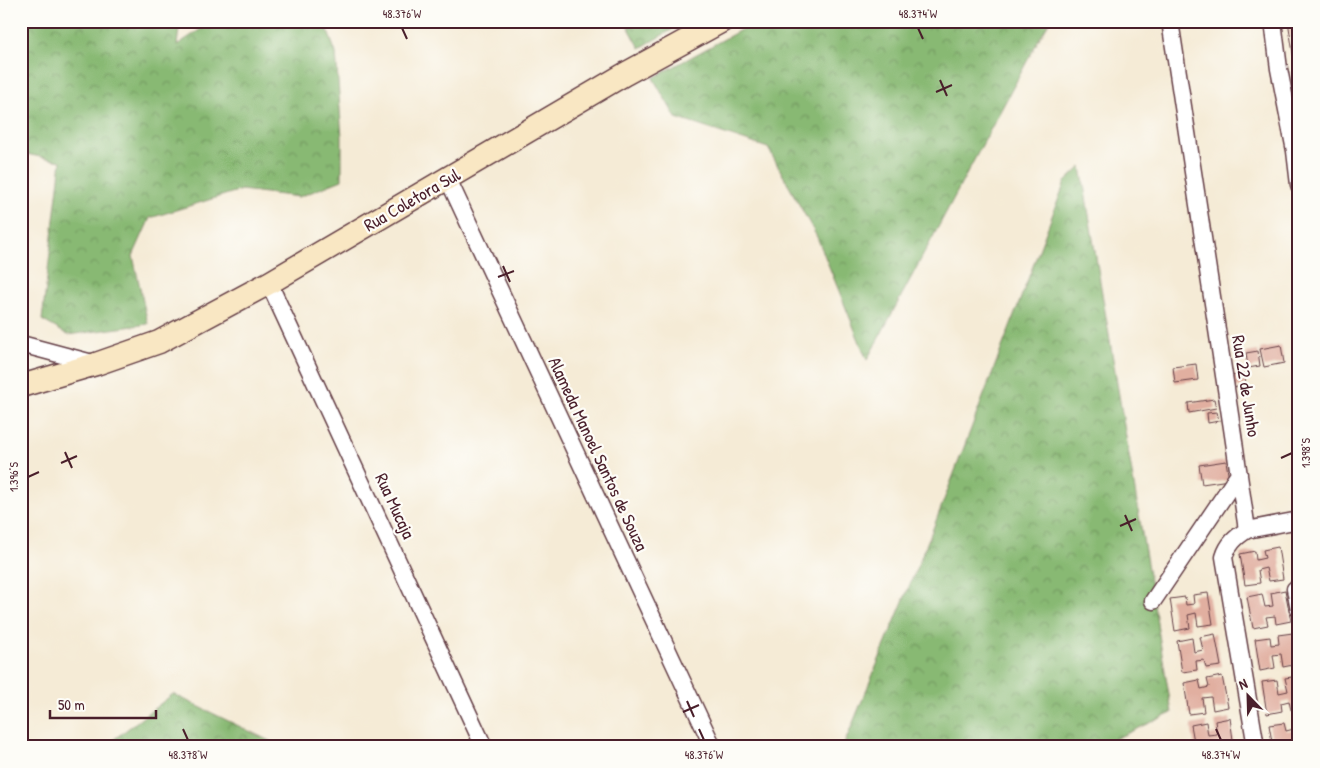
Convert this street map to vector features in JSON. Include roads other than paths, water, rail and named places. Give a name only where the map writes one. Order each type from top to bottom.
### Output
[{"type":"street","name":"Rua Coletora Sul","points":[[21,386],[96,364],[159,342],[269,283],[625,74],[722,21]]},
{"type":"street","name":"Rua 22 de Junho","points":[[1170,21],[1247,530]]},
{"type":"street","points":[[1273,21],[1299,185]]},
{"type":"street","name":"Alameda Manoel Santos de Souza","points":[[448,179],[713,747]]},
{"type":"street","name":"Rua Mucaja","points":[[269,283],[484,747]]},
{"type":"street","points":[[21,344],[96,364]]},
{"type":"street","points":[[1153,601],[1239,474]]},
{"type":"street","points":[[1256,747],[1224,557],[1226,549],[1234,539],[1247,530],[1299,520]]},
{"type":"street","points":[[1295,589],[1299,609]]}]
